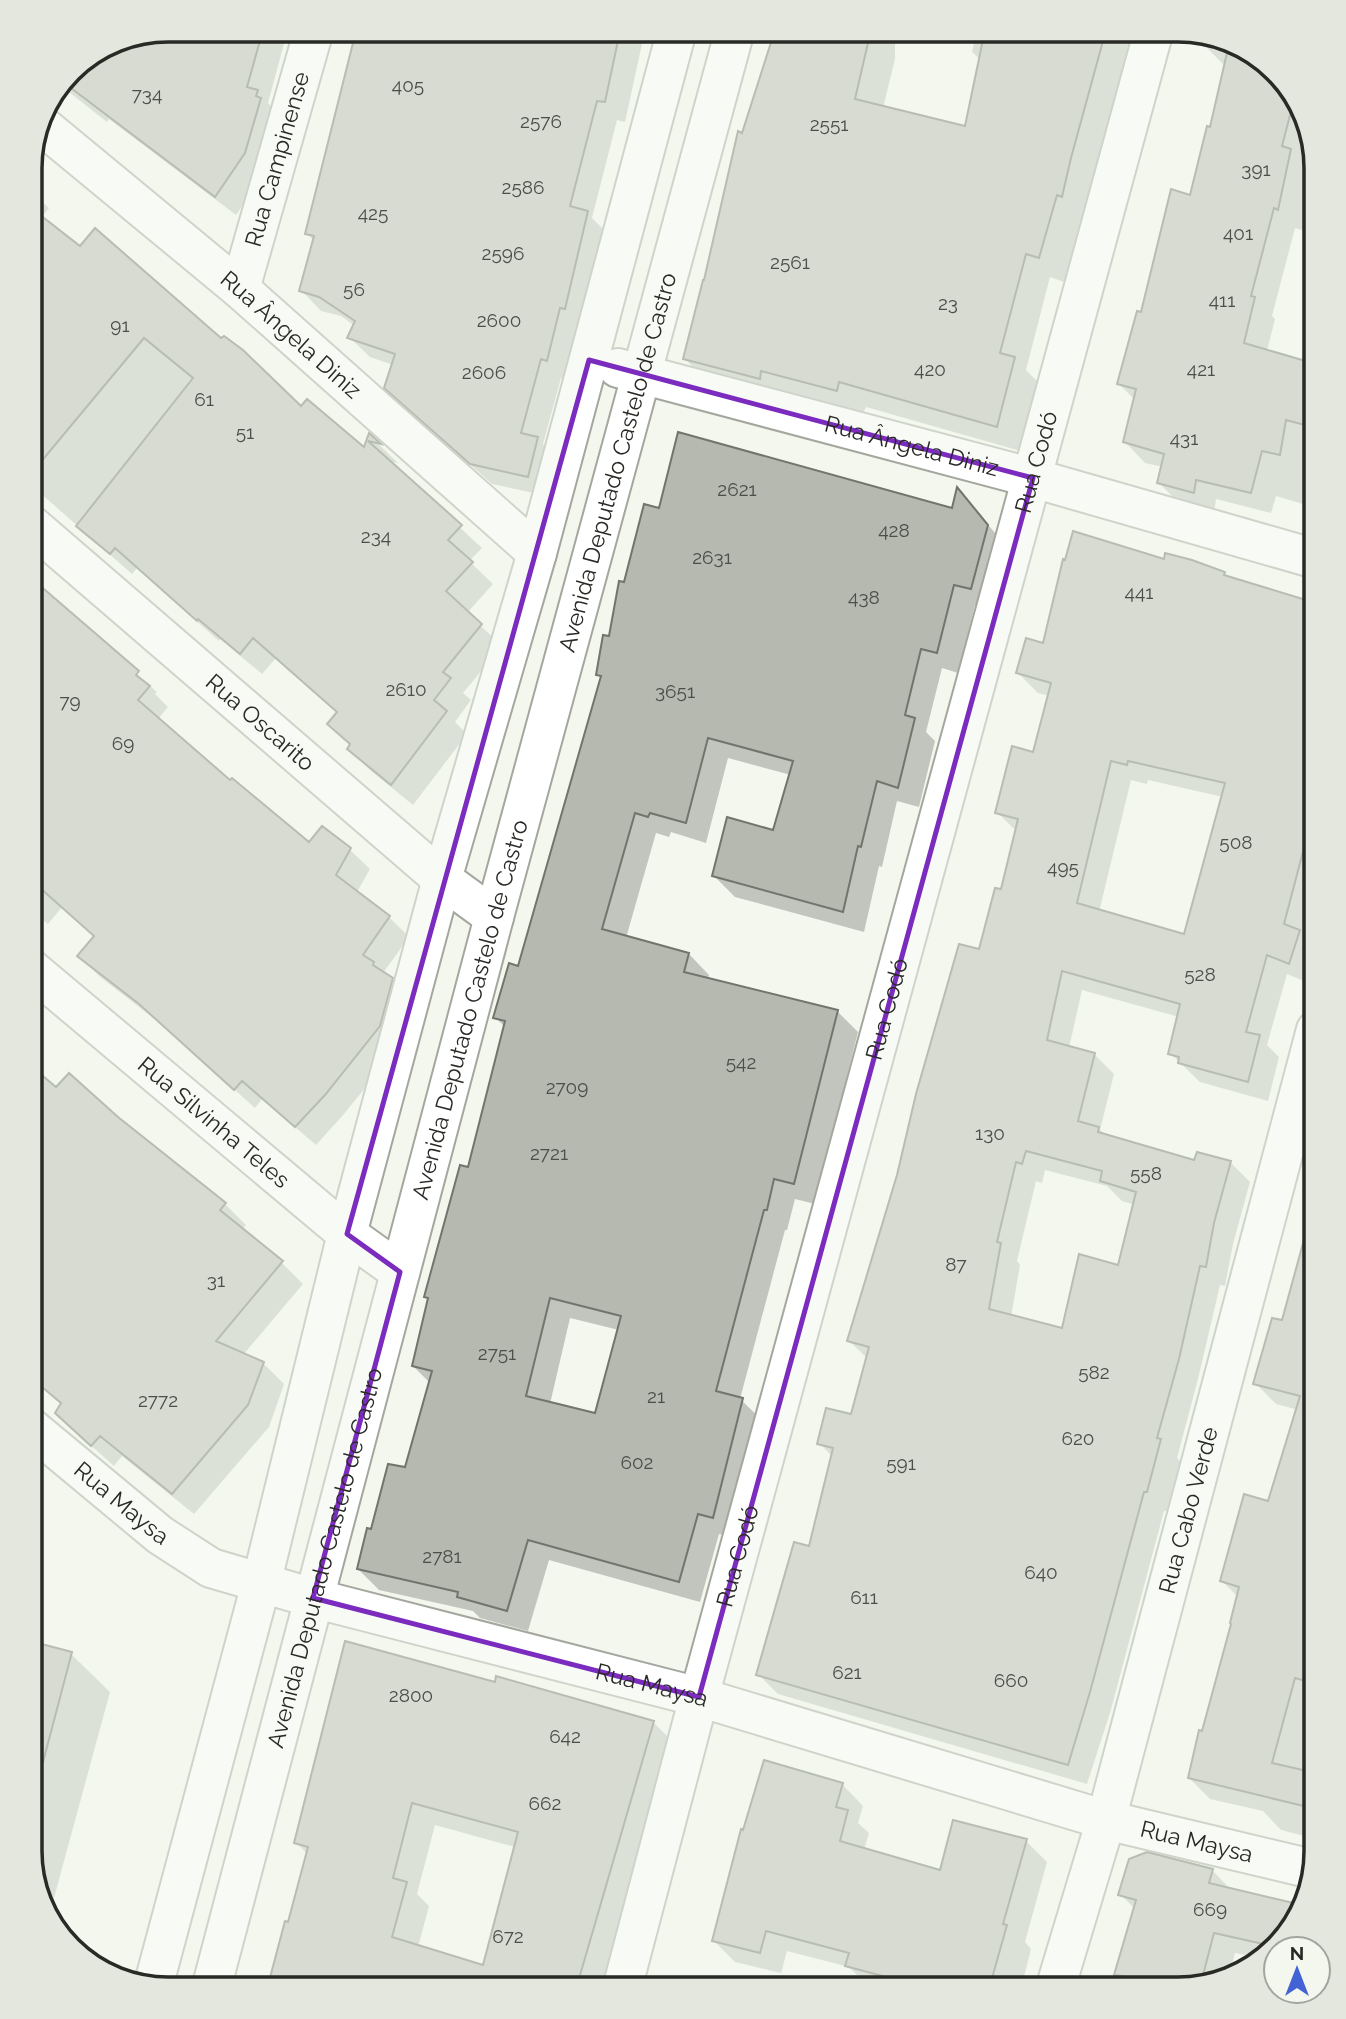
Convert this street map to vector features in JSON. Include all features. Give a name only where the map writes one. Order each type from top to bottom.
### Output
[{"type":"street","name":"Rua Campinense","points":[[240,289],[311,42]]},
{"type":"street","points":[[156,1976],[261,1584],[346,1234],[442,879],[537,552],[674,42]]},
{"type":"street","name":"Avenida Deputado Castelo de Castro","points":[[214,1977],[494,917],[731,42]]},
{"type":"street","name":"Rua Codó","points":[[625,1977],[699,1697],[1151,42]]},
{"type":"street","points":[[663,84],[716,99]]},
{"type":"street","name":"Rua Ângela Diniz","points":[[48,131],[240,289],[537,552]]},
{"type":"street","name":"Rua Ângela Diniz","points":[[589,360],[1033,478],[1304,556]]},
{"type":"street","name":"Rua Oscarito","points":[[42,534],[442,879],[494,917]]},
{"type":"street","name":"Rua Silvinha Teles","points":[[42,978],[346,1234],[400,1272]]},
{"type":"street","name":"Rua Cabo Verde","points":[[1059,1977],[1106,1820],[1304,1075]]},
{"type":"street","name":"Rua Maysa","points":[[42,1437],[160,1535],[211,1569],[313,1598],[699,1697],[1106,1820],[1303,1867]]},
{"type":"street","points":[[188,1857],[241,1870]]},
{"type":"highlighted area","points":[[589,360],[1033,478],[699,1697],[313,1598],[400,1272],[347,1234]]},
{"type":"building","points":[[260,42],[247,87],[258,90],[256,96],[261,98],[245,153],[215,197],[71,88],[98,63],[144,44]]},
{"type":"building","points":[[353,42],[618,42],[605,102],[597,101],[570,206],[588,211],[565,309],[560,308],[547,361],[541,359],[521,433],[538,437],[528,477],[470,464],[384,388],[395,354],[347,338],[355,321],[319,297],[299,291],[314,236],[305,234]]},
{"type":"building","points":[[771,42],[868,42],[855,99],[965,126],[982,42],[1103,42],[1062,197],[1057,195],[1039,258],[1026,254],[1000,353],[1015,357],[997,427],[839,382],[837,391],[761,371],[760,379],[683,359],[738,131],[742,133]]},
{"type":"building","points":[[1227,52],[1248,63],[1267,79],[1278,91],[1291,113],[1282,146],[1291,149],[1278,210],[1274,208],[1251,296],[1255,297],[1244,343],[1304,360],[1304,425],[1286,420],[1280,455],[1262,451],[1251,493],[1196,480],[1194,493],[1157,483],[1164,454],[1123,442],[1136,389],[1117,384],[1137,311],[1141,312],[1171,189],[1190,195],[1207,126],[1210,127]]},
{"type":"building","points":[[42,216],[80,246],[95,228],[221,338],[224,336],[243,350],[301,406],[307,399],[364,447],[369,433],[381,444],[368,441],[462,525],[448,540],[473,562],[446,591],[482,624],[443,672],[451,678],[434,700],[447,711],[391,785],[347,749],[350,744],[327,724],[337,712],[253,638],[240,654],[198,619],[197,621],[115,548],[110,554],[76,526],[193,378],[144,338],[42,461]]},
{"type":"building","points":[[678,432],[952,508],[957,487],[988,525],[971,589],[954,585],[937,653],[921,649],[905,715],[915,718],[898,788],[877,781],[843,912],[712,876],[727,817],[773,830],[793,761],[708,738],[686,823],[650,813],[648,817],[635,813],[602,929],[689,953],[684,972],[838,1010],[794,1184],[774,1179],[767,1210],[764,1210],[716,1391],[743,1398],[713,1518],[698,1514],[679,1582],[528,1540],[507,1611],[457,1597],[458,1592],[357,1569],[367,1528],[371,1529],[388,1464],[405,1467],[432,1371],[412,1366],[428,1298],[424,1297],[460,1165],[468,1167],[505,1021],[493,1018],[509,963],[518,966],[601,676],[596,675],[603,635],[609,636],[619,581],[624,582],[644,504],[659,508]],"holes":[[[550,1298],[621,1316],[595,1413],[526,1396]]]},
{"type":"building","points":[[1073,531],[1164,559],[1165,553],[1192,560],[1225,572],[1224,575],[1304,599],[1304,848],[1284,924],[1300,930],[1289,964],[1267,955],[1246,1032],[1260,1035],[1248,1082],[1178,1063],[1179,1057],[1168,1054],[1180,1004],[1062,971],[1047,1040],[1095,1053],[1078,1121],[1099,1127],[1098,1132],[1194,1160],[1197,1152],[1231,1161],[1214,1223],[1206,1267],[1200,1266],[1179,1359],[1157,1438],[1161,1439],[1147,1492],[1144,1492],[1068,1765],[756,1675],[794,1542],[809,1546],[833,1448],[817,1444],[826,1408],[851,1414],[869,1347],[847,1341],[897,1175],[916,1094],[959,944],[979,949],[995,888],[1001,889],[1018,819],[995,813],[1012,746],[1033,752],[1051,683],[1016,673],[1026,638],[1043,643],[1063,559],[1065,560]],"holes":[[[1111,761],[1127,765],[1128,761],[1225,783],[1184,934],[1077,903]],[[1026,1151],[1102,1171],[1100,1181],[1136,1192],[1118,1265],[1079,1254],[1062,1328],[989,1309],[1001,1243],[997,1242],[1016,1162],[1022,1164]]]},
{"type":"building","points":[[42,587],[139,671],[136,675],[150,686],[138,700],[230,780],[232,778],[309,842],[322,826],[351,848],[336,875],[390,916],[363,955],[393,978],[380,1026],[325,1095],[295,1127],[242,1081],[234,1090],[139,1004],[77,956],[94,936],[42,890]]},
{"type":"building","points":[[69,1073],[118,1117],[226,1203],[220,1210],[283,1261],[216,1341],[264,1362],[248,1405],[172,1494],[100,1436],[91,1446],[55,1413],[61,1403],[42,1387],[42,1075],[56,1087]]},
{"type":"building","points":[[1304,1240],[1304,1681],[1295,1678],[1272,1763],[1304,1770],[1304,1806],[1188,1778],[1239,1587],[1220,1581],[1244,1494],[1268,1501],[1300,1396],[1253,1384],[1272,1318],[1282,1320]]},
{"type":"building","points":[[345,1641],[495,1682],[496,1676],[654,1721],[579,1977],[270,1977],[308,1847],[294,1843]],"holes":[[[412,1803],[518,1832],[483,1965],[392,1937],[407,1882],[393,1878]]]},
{"type":"building","points":[[42,1644],[72,1652],[42,1766]]},
{"type":"building","points":[[764,1760],[843,1783],[836,1807],[848,1810],[840,1841],[940,1870],[953,1820],[1027,1839],[1003,1924],[1007,1925],[992,1977],[886,1977],[845,1966],[849,1953],[766,1931],[760,1953],[712,1941],[741,1829],[743,1830]]},
{"type":"building","points":[[1147,1852],[1213,1869],[1209,1883],[1292,1903],[1272,1935],[1262,1935],[1262,1944],[1214,1933],[1203,1974],[1128,1977],[1114,1975],[1136,1900],[1118,1895],[1129,1859]]}]
